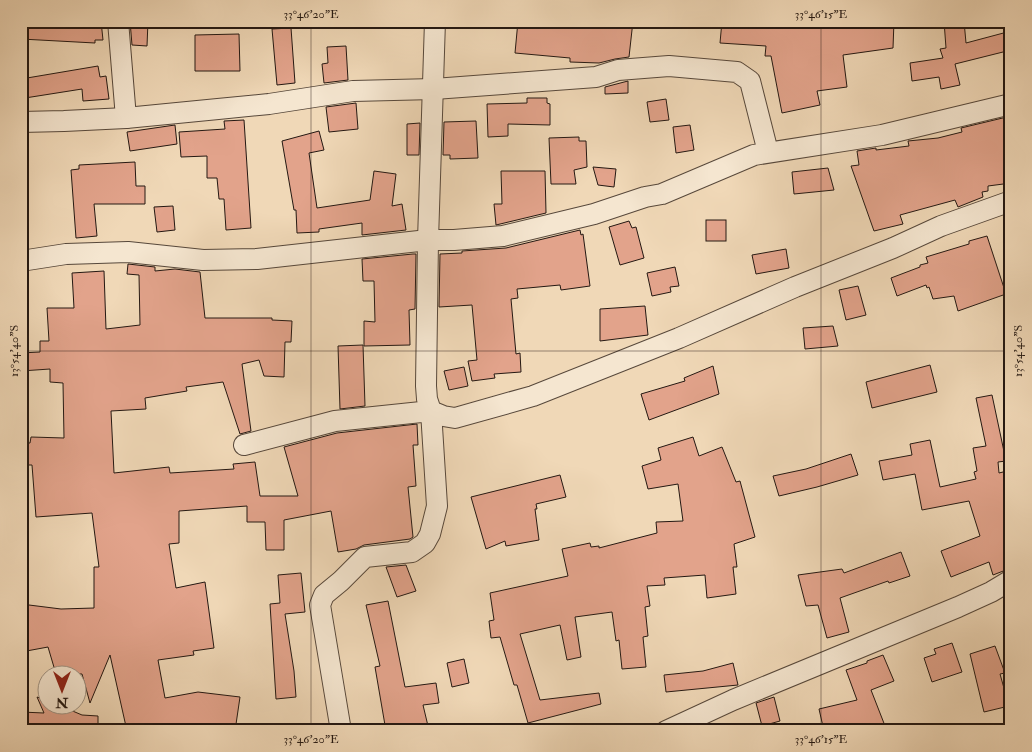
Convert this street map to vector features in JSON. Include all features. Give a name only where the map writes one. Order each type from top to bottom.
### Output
[{"type":"street","points":[[118,21],[126,118]]},
{"type":"street","points":[[341,731],[320,605],[324,595],[365,557],[412,552],[425,543],[430,534],[437,506],[431,411],[427,399],[426,386],[428,240],[435,21]]},
{"type":"street","points":[[21,122],[126,118],[269,104],[354,91],[434,89],[596,77],[618,70],[669,66],[737,72],[750,81],[768,152]]},
{"type":"street","points":[[21,261],[66,254],[128,252],[203,260],[257,258],[428,240],[503,236],[594,214],[645,197],[662,194],[754,155],[882,134],[1011,104]]},
{"type":"street","points":[[244,445],[335,421],[431,411],[455,418],[533,396],[679,338],[941,226],[1011,201]]},
{"type":"street","points":[[666,731],[733,700],[958,607],[1011,580]]},
{"type":"building","points":[[21,21],[101,21],[103,40],[95,40],[95,43],[21,39]]},
{"type":"building","points":[[130,21],[148,21],[147,46],[132,45]]},
{"type":"building","points":[[518,21],[633,21],[629,57],[599,63],[570,62],[570,58],[515,53]]},
{"type":"building","points":[[722,21],[785,21],[848,28],[848,21],[894,21],[893,48],[843,55],[847,87],[817,91],[820,105],[782,113],[771,56],[765,56],[766,46],[720,43]]},
{"type":"building","points":[[944,21],[964,21],[966,43],[1011,31],[1011,50],[955,64],[960,85],[941,89],[939,77],[912,81],[910,63],[943,58],[940,49],[946,48]]},
{"type":"building","points":[[291,28],[295,83],[277,85],[272,29]]},
{"type":"building","points":[[239,34],[240,71],[195,71],[195,35]]},
{"type":"building","points":[[346,46],[348,80],[324,83],[322,64],[328,63],[327,47]]},
{"type":"building","points":[[98,66],[100,77],[106,76],[109,99],[83,101],[82,89],[25,98],[21,79]]},
{"type":"building","points":[[628,81],[628,93],[605,94],[605,87]]},
{"type":"building","points":[[527,98],[547,98],[547,103],[550,104],[550,125],[508,124],[508,136],[488,137],[487,104],[527,103]]},
{"type":"building","points":[[666,99],[669,120],[650,122],[647,102]]},
{"type":"building","points":[[356,103],[358,129],[329,132],[326,107]]},
{"type":"building","points":[[1011,116],[1011,183],[988,186],[988,191],[982,192],[983,197],[958,207],[955,200],[900,215],[903,224],[874,231],[851,166],[859,165],[857,151],[909,146],[908,141],[938,138],[962,132],[961,128]]},
{"type":"building","points":[[244,120],[251,228],[226,230],[224,199],[219,199],[217,178],[207,178],[207,156],[181,157],[179,132],[225,129],[224,121]]},
{"type":"building","points":[[476,121],[478,158],[450,159],[450,155],[443,155],[444,122]]},
{"type":"building","points":[[420,123],[419,155],[407,155],[407,124]]},
{"type":"building","points":[[175,125],[177,144],[130,151],[127,132]]},
{"type":"building","points":[[690,125],[694,150],[676,153],[673,127]]},
{"type":"building","points":[[319,131],[324,150],[309,153],[317,208],[370,200],[374,171],[396,174],[392,206],[402,204],[406,230],[362,235],[362,223],[319,229],[319,232],[297,233],[296,210],[294,210],[282,141]]},
{"type":"building","points":[[579,137],[579,141],[586,141],[587,167],[574,170],[576,184],[551,184],[549,138]]},
{"type":"building","points":[[135,162],[136,186],[145,186],[145,204],[94,204],[97,236],[76,238],[71,170],[79,169],[79,165]]},
{"type":"building","points":[[593,167],[616,169],[614,187],[598,185]]},
{"type":"building","points":[[828,168],[834,190],[794,194],[792,172]]},
{"type":"building","points":[[501,171],[545,171],[546,213],[496,225],[494,204],[502,204]]},
{"type":"building","points":[[173,206],[175,230],[157,232],[154,207]]},
{"type":"building","points":[[706,220],[726,220],[726,241],[706,241]]},
{"type":"building","points":[[629,221],[632,228],[636,227],[644,258],[620,265],[609,227]]},
{"type":"building","points":[[580,230],[581,235],[583,234],[590,286],[561,290],[560,285],[517,289],[518,298],[511,299],[516,354],[520,353],[521,372],[494,374],[495,378],[472,381],[468,361],[477,360],[472,305],[439,307],[440,254],[506,248]]},
{"type":"building","points":[[987,236],[1006,294],[958,311],[954,296],[933,299],[929,287],[927,288],[926,285],[897,296],[891,278],[928,263],[926,257],[969,244],[969,241]]},
{"type":"building","points":[[786,249],[789,268],[756,274],[752,255]]},
{"type":"building","points":[[416,254],[415,309],[409,310],[410,345],[364,346],[364,321],[375,322],[374,281],[363,281],[362,259]]},
{"type":"building","points":[[128,264],[155,267],[155,271],[175,269],[200,272],[205,318],[272,318],[272,320],[292,321],[291,342],[285,342],[284,377],[264,376],[259,360],[242,364],[251,431],[240,434],[223,382],[186,387],[187,391],[145,398],[146,409],[111,411],[114,473],[169,467],[170,473],[234,469],[233,464],[255,462],[260,496],[298,496],[284,447],[337,433],[417,424],[418,445],[413,445],[416,486],[408,487],[413,537],[410,539],[364,545],[356,549],[338,552],[331,511],[284,520],[284,550],[266,550],[265,522],[247,522],[247,506],[179,511],[179,543],[169,544],[176,588],[205,582],[214,648],[193,651],[194,655],[158,660],[165,698],[198,692],[240,697],[235,731],[127,731],[110,655],[90,703],[88,696],[88,664],[53,664],[48,647],[21,652],[21,604],[61,609],[94,608],[94,567],[99,567],[92,513],[36,517],[32,465],[24,465],[25,443],[30,443],[31,437],[64,438],[63,383],[50,382],[50,369],[21,371],[21,353],[40,352],[40,341],[49,341],[47,308],[74,308],[72,273],[104,271],[106,329],[140,325],[139,275],[127,274]]},
{"type":"building","points":[[675,267],[679,286],[670,287],[671,292],[652,296],[647,273]]},
{"type":"building","points":[[858,286],[866,315],[846,320],[839,290]]},
{"type":"building","points":[[645,306],[648,335],[600,341],[600,309]]},
{"type":"building","points":[[833,326],[838,346],[805,349],[803,328]]},
{"type":"building","points":[[363,345],[365,406],[340,409],[338,346]]},
{"type":"building","points":[[930,365],[937,392],[872,408],[866,382]]},
{"type":"building","points":[[713,366],[719,394],[649,420],[641,394],[685,381],[684,378]]},
{"type":"building","points":[[464,367],[468,386],[449,390],[444,371]]},
{"type":"building","points":[[992,395],[1006,461],[998,462],[999,473],[1011,470],[1011,568],[993,575],[989,562],[951,577],[941,551],[980,536],[969,501],[922,510],[915,474],[883,480],[879,461],[912,455],[910,444],[930,440],[940,487],[976,479],[974,472],[977,471],[973,448],[986,446],[976,398]]},
{"type":"building","points":[[693,437],[699,456],[722,447],[736,482],[740,481],[755,537],[734,544],[737,567],[733,567],[736,594],[707,598],[705,575],[664,578],[665,585],[647,586],[650,606],[645,607],[648,636],[643,637],[646,667],[622,669],[619,640],[616,641],[612,612],[575,617],[581,657],[567,660],[560,625],[520,634],[540,700],[599,693],[601,704],[528,723],[517,685],[514,685],[500,637],[491,638],[489,621],[494,620],[490,593],[568,576],[562,549],[590,543],[591,547],[599,546],[599,548],[657,533],[656,522],[683,521],[678,484],[648,489],[642,466],[661,460],[658,448]]},
{"type":"building","points":[[851,454],[858,475],[779,496],[773,476],[806,469]]},
{"type":"building","points":[[560,475],[566,497],[536,504],[539,540],[506,546],[505,541],[486,549],[471,497]]},
{"type":"building","points":[[901,552],[910,576],[889,583],[888,581],[840,598],[849,632],[827,638],[818,605],[806,606],[798,575],[842,569],[844,573]]},
{"type":"building","points":[[406,565],[416,591],[397,597],[386,567]]},
{"type":"building","points":[[301,573],[305,612],[285,614],[296,697],[276,699],[270,604],[280,603],[278,575]]},
{"type":"building","points":[[388,601],[405,687],[436,683],[439,703],[423,705],[428,726],[406,731],[386,731],[375,667],[380,666],[366,605]]},
{"type":"building","points":[[952,643],[962,672],[932,682],[924,658],[936,654],[934,649]]},
{"type":"building","points":[[995,646],[1005,673],[1000,674],[1009,706],[984,712],[970,654]]},
{"type":"building","points":[[883,655],[894,681],[871,690],[887,731],[824,731],[819,709],[857,700],[846,670]]},
{"type":"building","points":[[464,659],[469,683],[452,687],[447,663]]},
{"type":"building","points":[[733,663],[738,685],[666,692],[664,675],[703,671]]},
{"type":"building","points":[[774,697],[780,721],[762,726],[756,703]]},
{"type":"building","points":[[21,712],[98,716],[98,731],[21,731]]}]
